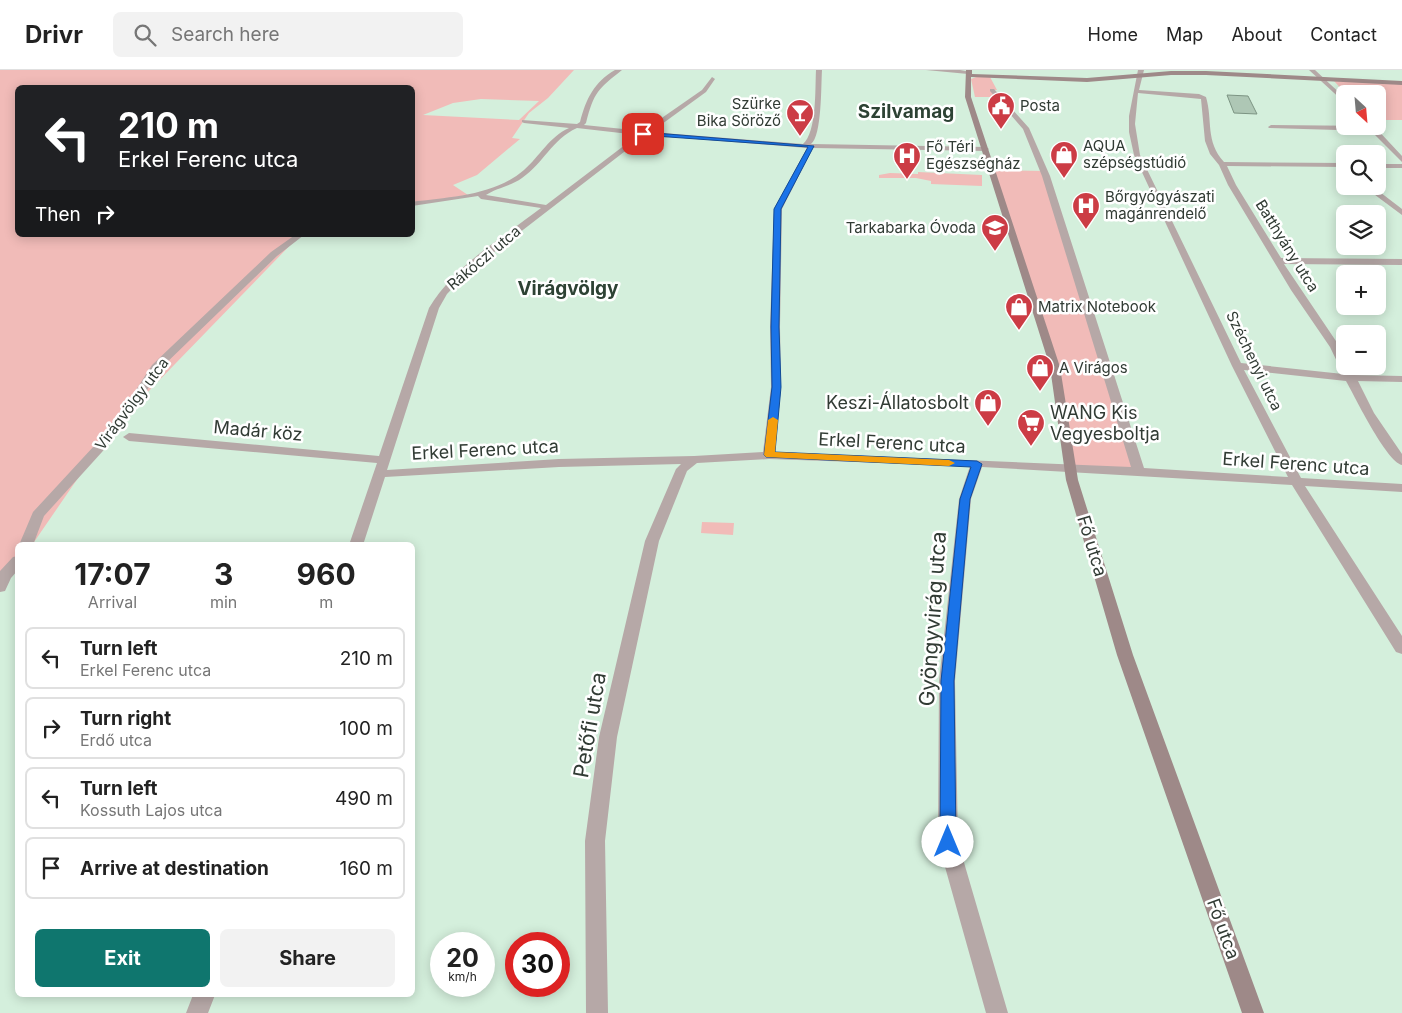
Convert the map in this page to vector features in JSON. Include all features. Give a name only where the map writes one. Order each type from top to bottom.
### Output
[{"type":"main road","points":[[968,72],[1088,80],[1141,73],[1205,71],[1402,83]]},
{"type":"main road","name":"Fő utca","points":[[968,72],[968,97],[1055,367],[1069,467],[1125,655],[1254,1013]]},
{"type":"street","points":[[415,204],[485,192],[518,177],[533,166],[555,139],[567,130],[583,123],[588,100],[596,87],[608,76],[619,70]]},
{"type":"street","points":[[769,455],[776,387],[775,327],[778,209],[811,145],[815,125],[819,70]]},
{"type":"street","points":[[929,70],[968,72]]},
{"type":"street","points":[[1312,70],[1336,92]]},
{"type":"street","name":"Széchenyi utca","points":[[1141,73],[1136,91],[1132,139],[1137,155],[1237,366],[1296,481],[1402,648]]},
{"type":"street","name":"Rákóczi utca","points":[[357,542],[434,308],[443,293],[464,271],[643,134],[704,91],[712,79]]},
{"type":"street","points":[[992,90],[1026,128],[1036,150],[1049,185],[1138,472]]},
{"type":"street","name":"Batthyány utca","points":[[1136,91],[1204,98],[1208,141],[1213,154],[1222,164],[1232,185],[1278,262],[1335,347],[1368,413],[1402,461]]},
{"type":"street","points":[[524,121],[643,134],[811,145],[986,149]]},
{"type":"street","points":[[1270,127],[1336,127]]},
{"type":"street","points":[[1381,135],[1392,144],[1402,160]]},
{"type":"street","points":[[1222,164],[1336,167]]},
{"type":"street","points":[[1386,166],[1402,166]]},
{"type":"street","points":[[485,192],[481,197],[547,207]]},
{"type":"street","points":[[1379,195],[1402,213]]},
{"type":"street","name":"Virágvölgy utca","points":[[27,542],[38,515],[98,449],[132,406],[156,367],[274,254],[297,237]]},
{"type":"street","points":[[1278,262],[1402,262]]},
{"type":"street","points":[[1237,366],[1350,378],[1402,379]]},
{"type":"street","name":"Madár köz","points":[[129,437],[384,460]]},
{"type":"street","name":"Erkel Ferenc utca","points":[[380,474],[559,463],[694,460],[769,455],[1069,467],[1402,488]]},
{"type":"street","name":"Petőfi utca","points":[[597,1013],[595,841],[608,737],[652,540],[682,468],[694,460]]},
{"type":"street","name":"Gyöngyvirág utca","points":[[977,464],[965,499],[948,681],[948,842],[997,1013]]},
{"type":"street","points":[[0,587],[4,576],[15,563]]},
{"type":"street","points":[[197,1013],[203,997]]},
{"type":"shaded area","points":[[0,70],[574,70],[548,98],[529,113],[512,138],[520,139],[477,175],[453,185],[468,195],[415,204],[415,85],[15,85],[15,237],[298,237],[111,430],[34,542],[15,542],[15,569],[0,591]],"holes":[[[481,99],[539,101],[519,120],[423,115],[453,103]]]},
{"type":"shaded area","points":[[979,76],[990,77],[997,90],[991,90],[995,97],[975,97],[971,79]]},
{"type":"shaded area","points":[[1334,81],[1402,84],[1402,120],[1386,120],[1386,85],[1338,85]]},
{"type":"shaded area","points":[[991,170],[1044,171],[1139,472],[1069,467],[1055,367]]},
{"type":"shaded area","points":[[918,172],[982,175],[982,186],[931,184],[931,181],[916,178],[879,178],[879,175],[890,173],[918,174]]},
{"type":"shaded area","points":[[702,522],[734,523],[733,535],[701,533]]},
{"type":"building","points":[[1227,95],[1248,96],[1257,114],[1234,113]]},
{"type":"slow traffic","points":[[773,420],[769,455],[949,463]]},
{"type":"place","name":"Posta","points":[[1001,130]]},
{"type":"place","name":"Szürke Bika Söröző","points":[[800,137]]},
{"type":"place","name":"AQUA szépségstúdió","points":[[1064,179]]},
{"type":"place","name":"Fő Téri Egészségház","points":[[907,180]]},
{"type":"place","name":"Bőrgyógyászati magánrendelő","points":[[1086,230]]},
{"type":"place","name":"Tarkabarka Óvoda","points":[[995,252]]},
{"type":"place","name":"Matrix Notebook","points":[[1019,331]]},
{"type":"place","name":"A Virágos","points":[[1040,392]]},
{"type":"place","name":"Keszi-Állatosbolt","points":[[988,427]]},
{"type":"place","name":"WANG Kis Vegyesboltja","points":[[1031,447]]},
{"type":"district","name":"Szilvamag","points":[[906,111]]},
{"type":"district","name":"Virágvölgy","points":[[568,288]]},
{"type":"route","points":[[643,134],[811,146],[785,192],[778,209],[775,327],[776,387],[769,455],[977,464],[965,499],[948,681],[948,842]]}]
